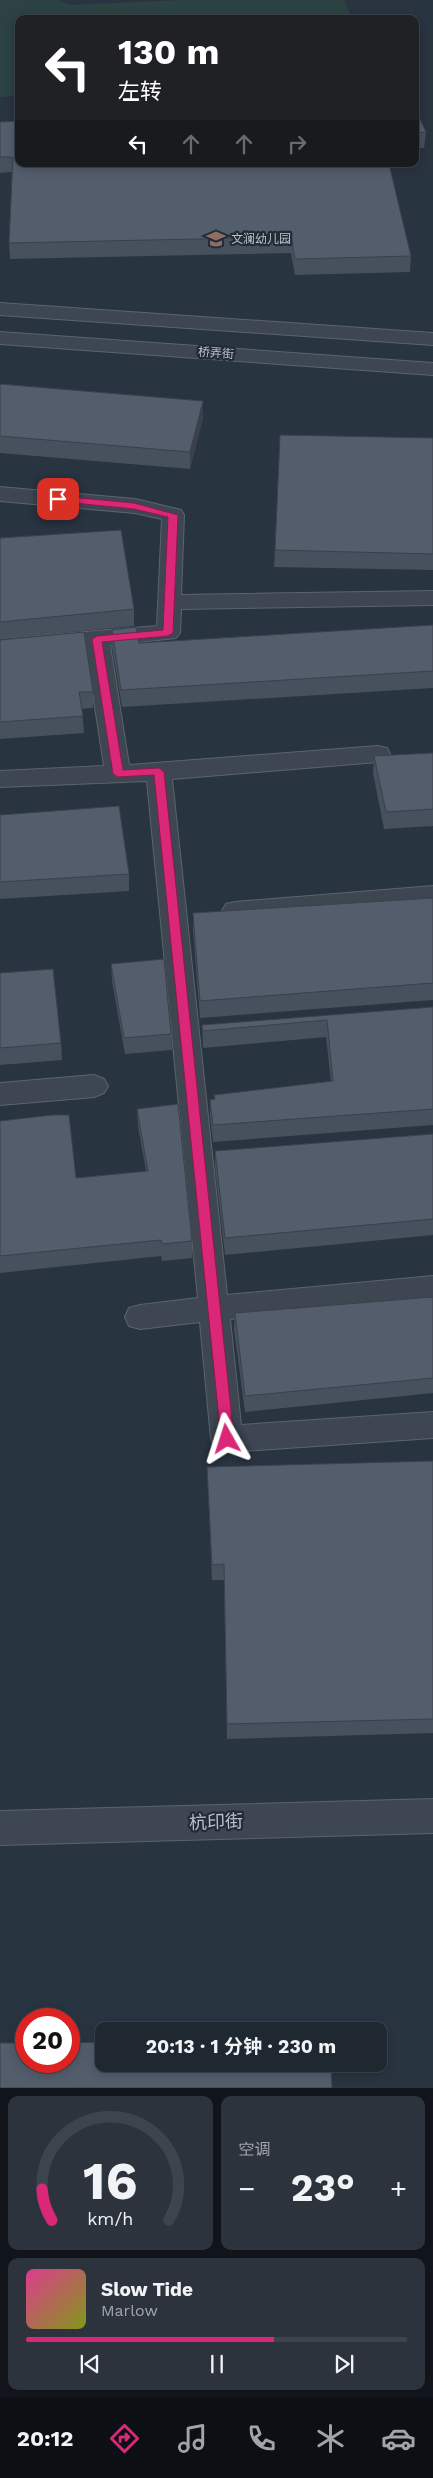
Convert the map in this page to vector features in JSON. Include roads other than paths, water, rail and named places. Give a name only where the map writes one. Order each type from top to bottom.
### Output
[{"type":"street","name":"桥弄街","points":[[0,309],[433,339]]},
{"type":"street","name":"桥弄街","points":[[0,338],[433,369]]},
{"type":"street","points":[[0,494],[134,506],[173,515],[168,633],[0,647]]},
{"type":"street","points":[[169,602],[433,598]]},
{"type":"street","points":[[97,639],[118,774]]},
{"type":"street","points":[[0,779],[159,772],[378,754]]},
{"type":"street","points":[[159,772],[227,1439],[433,1425]]},
{"type":"street","points":[[173,916],[433,895]]},
{"type":"street","points":[[185,1031],[215,1029]]},
{"type":"street","points":[[0,1094],[94,1086]]},
{"type":"street","points":[[198,1156],[227,1154]]},
{"type":"street","points":[[140,1317],[214,1308],[433,1288]]},
{"type":"street","name":"杭印街","points":[[0,1828],[433,1816]]},
{"type":"place","name":"文澜幼儿园","points":[[216,239]]}]
